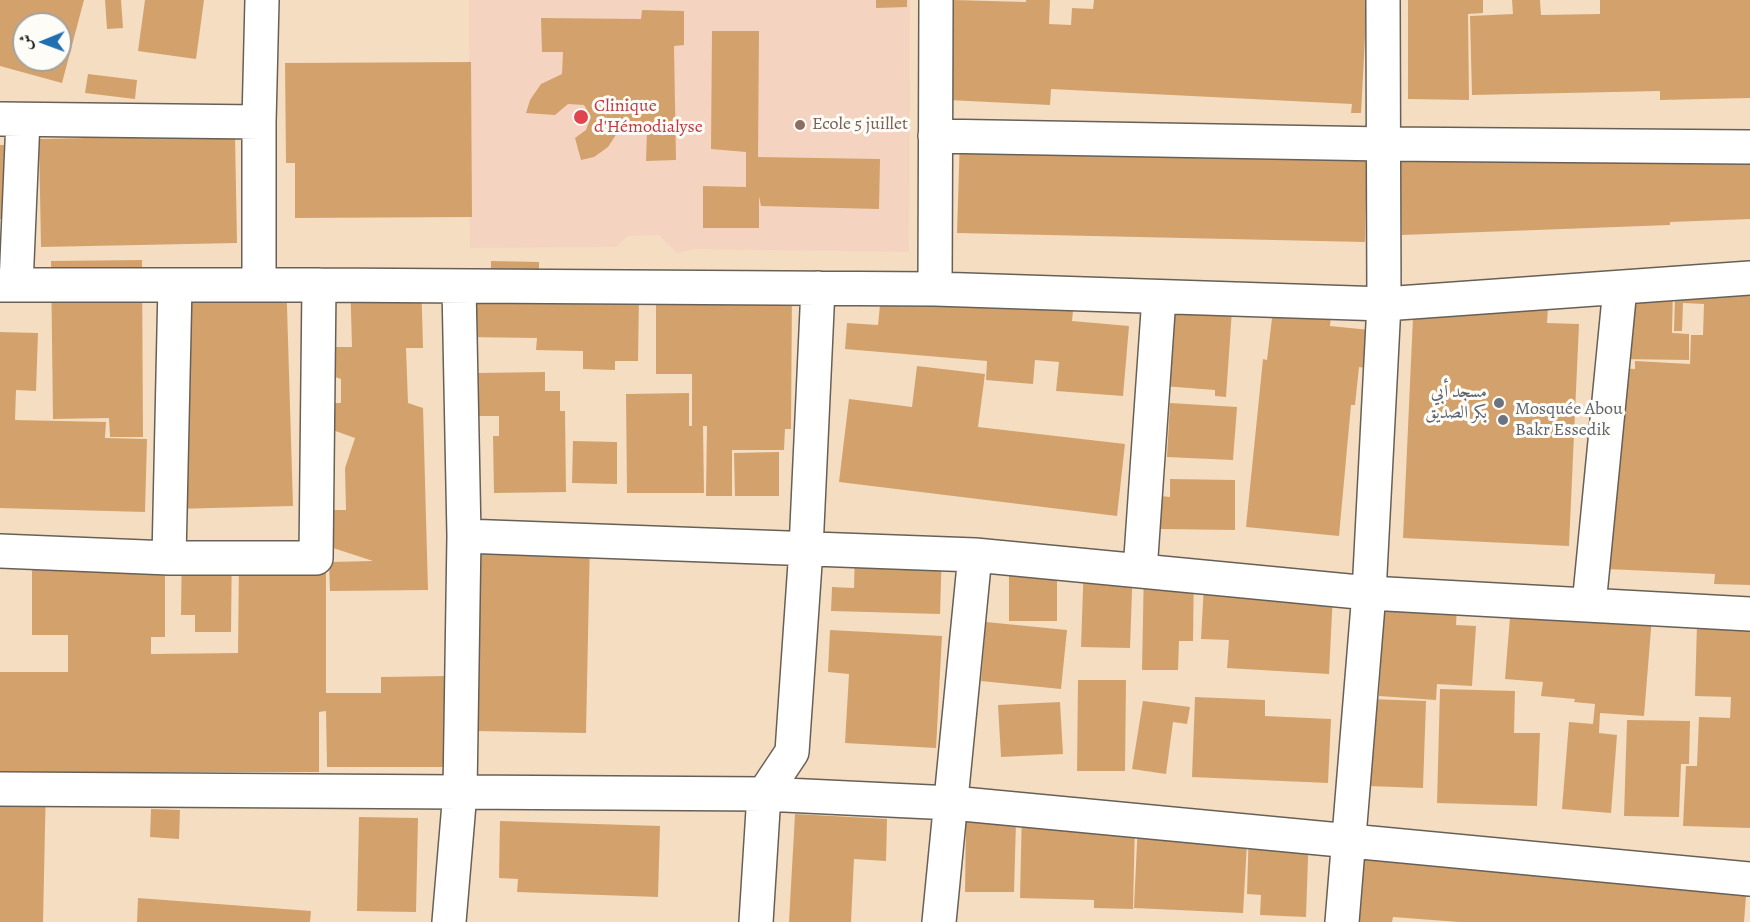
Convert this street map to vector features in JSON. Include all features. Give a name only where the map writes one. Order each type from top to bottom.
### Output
[{"type":"street","points":[[259,284],[262,0]]},
{"type":"street","points":[[935,289],[936,0]]},
{"type":"street","points":[[1342,922],[1369,592],[1384,304],[1383,0]]},
{"type":"street","points":[[259,122],[11,120],[8,285],[259,284],[935,289],[1384,304],[1750,279]]},
{"type":"street","points":[[935,136],[1384,144],[1750,147]]},
{"type":"street","points":[[169,558],[175,285]]},
{"type":"street","points":[[0,551],[169,558],[316,558],[319,285]]},
{"type":"street","points":[[449,922],[460,792],[464,536],[459,286]]},
{"type":"street","points":[[756,922],[764,794],[792,752],[806,549],[818,288]]},
{"type":"street","points":[[1589,605],[1620,288]]},
{"type":"street","points":[[1140,571],[1159,297]]},
{"type":"street","points":[[464,536],[975,555],[1369,592],[1750,614]]},
{"type":"street","points":[[939,922],[975,555]]},
{"type":"street","points":[[0,789],[764,794],[952,803],[1750,879]]},
{"type":"shaded area","points":[[469,0],[910,0],[909,252],[692,249],[677,253],[659,235],[628,236],[616,247],[470,248]]},
{"type":"building","points":[[0,0],[84,0],[72,45],[72,12],[12,12],[12,69],[0,66]]},
{"type":"building","points":[[105,0],[121,0],[123,28],[107,29]]},
{"type":"building","points":[[145,0],[204,0],[196,59],[138,51]]},
{"type":"building","points":[[876,0],[907,0],[907,7],[876,8]]},
{"type":"building","points":[[953,0],[1026,2],[1026,0],[1050,0],[1049,24],[1071,25],[1072,8],[1093,9],[1094,0],[1367,0],[1361,113],[1351,113],[1352,104],[1051,89],[1050,105],[948,100]]},
{"type":"building","points":[[1408,0],[1483,0],[1483,13],[1468,14],[1469,100],[1408,99]]},
{"type":"building","points":[[1512,0],[1540,0],[1541,15],[1600,14],[1600,0],[1750,0],[1750,98],[1660,100],[1660,91],[1472,95],[1470,16],[1513,14]]},
{"type":"building","points":[[642,10],[684,11],[684,45],[674,46],[676,160],[646,161],[647,131],[619,130],[608,147],[594,157],[581,160],[575,138],[586,130],[591,117],[584,105],[568,104],[555,115],[526,113],[530,100],[541,84],[562,74],[563,52],[542,52],[541,18],[641,19]]},
{"type":"building","points":[[712,31],[759,31],[758,157],[880,159],[879,209],[761,206],[759,196],[759,228],[703,228],[703,186],[746,187],[746,152],[711,149]]},
{"type":"building","points":[[471,62],[472,217],[295,218],[295,163],[286,163],[285,63]]},
{"type":"building","points":[[22,72],[65,72],[62,83]]},
{"type":"building","points":[[88,74],[137,80],[135,99],[85,93]]},
{"type":"building","points":[[235,135],[237,243],[41,247],[39,139]]},
{"type":"building","points":[[960,137],[1367,146],[1365,242],[957,233]]},
{"type":"building","points":[[1750,143],[1750,219],[1670,222],[1670,225],[1402,235],[1398,146]]},
{"type":"building","points":[[0,145],[12,145],[9,219],[0,219]]},
{"type":"building","points":[[142,260],[143,437],[110,437],[109,418],[53,419],[51,261]]},
{"type":"building","points":[[491,261],[539,262],[539,292],[639,294],[638,361],[615,361],[615,370],[583,369],[583,351],[536,350],[537,338],[463,337],[464,282],[491,282]]},
{"type":"building","points":[[286,273],[293,506],[172,509],[179,276]]},
{"type":"building","points":[[421,275],[423,348],[406,348],[408,403],[423,408],[428,590],[330,591],[329,562],[373,561],[327,546],[326,510],[346,510],[345,468],[355,438],[327,428],[326,403],[341,403],[341,379],[323,373],[323,347],[352,347],[350,277]]},
{"type":"building","points":[[1709,276],[1750,278],[1750,585],[1714,584],[1715,574],[1607,569],[1618,368],[1635,369],[1635,361],[1690,364],[1691,335],[1703,335],[1704,304],[1683,303],[1682,331],[1674,331],[1675,297],[1708,299]]},
{"type":"building","points":[[1621,286],[1673,287],[1672,333],[1689,334],[1689,360],[1620,359]]},
{"type":"building","points":[[656,289],[792,290],[791,429],[785,429],[784,450],[732,450],[732,496],[706,496],[707,426],[703,426],[704,493],[627,493],[626,394],[689,393],[689,426],[692,426],[692,374],[656,374]]},
{"type":"building","points":[[881,295],[1073,311],[1072,321],[1129,326],[1123,396],[1056,391],[1059,362],[1035,360],[1033,384],[986,380],[987,361],[845,349],[847,323],[878,325]]},
{"type":"building","name":"Mosquée Abou Bakr Essedik","points":[[1435,302],[1548,308],[1547,323],[1579,324],[1569,546],[1403,538],[1413,317],[1434,318]]},
{"type":"building","points":[[1169,305],[1232,310],[1226,397],[1215,396],[1215,390],[1163,386]]},
{"type":"building","points":[[1273,310],[1331,316],[1330,326],[1370,330],[1366,368],[1359,367],[1355,405],[1351,405],[1339,536],[1246,527],[1263,359],[1267,360]]},
{"type":"building","points":[[0,332],[38,333],[36,391],[16,390],[15,420],[106,422],[105,438],[147,439],[145,512],[0,508]]},
{"type":"building","points":[[917,366],[985,374],[978,427],[1125,444],[1117,516],[839,482],[849,399],[912,407]]},
{"type":"building","points":[[545,372],[545,391],[560,391],[560,411],[565,411],[566,492],[494,493],[493,436],[499,436],[499,416],[479,416],[478,373]]},
{"type":"building","points":[[1170,403],[1237,407],[1233,460],[1167,457]]},
{"type":"building","points":[[573,441],[617,442],[617,484],[572,483]]},
{"type":"building","points":[[779,452],[779,496],[735,496],[734,453]]},
{"type":"building","points":[[1170,479],[1235,480],[1235,530],[1161,529],[1161,496],[1170,497]]},
{"type":"building","points":[[477,536],[590,538],[586,733],[475,731]]},
{"type":"building","points":[[182,541],[232,542],[231,632],[195,632],[195,615],[181,615]]},
{"type":"building","points":[[855,547],[942,549],[940,614],[831,611],[832,587],[854,588]]},
{"type":"building","points":[[32,552],[165,552],[165,637],[151,637],[151,654],[238,653],[239,559],[326,560],[326,693],[381,693],[381,677],[446,676],[446,767],[327,767],[326,711],[319,712],[319,772],[0,772],[0,672],[68,672],[68,635],[32,635]]},
{"type":"building","points":[[1084,561],[1133,563],[1130,648],[1081,647]]},
{"type":"building","points":[[1144,565],[1194,566],[1193,641],[1179,641],[1178,670],[1142,670]]},
{"type":"building","points":[[1205,566],[1334,573],[1329,674],[1227,668],[1229,640],[1201,639]]},
{"type":"building","points":[[1009,572],[1057,572],[1057,621],[1009,621]]},
{"type":"building","points":[[1385,583],[1458,587],[1456,625],[1476,626],[1472,686],[1437,684],[1436,700],[1379,696]]},
{"type":"building","points":[[1512,593],[1653,604],[1644,716],[1600,713],[1599,733],[1617,735],[1611,813],[1562,809],[1569,722],[1593,724],[1595,704],[1574,702],[1575,699],[1541,696],[1543,682],[1505,679]]},
{"type":"building","points":[[986,622],[1067,630],[1061,689],[981,681]]},
{"type":"building","points":[[1697,623],[1750,625],[1750,828],[1683,826],[1686,766],[1697,766],[1699,717],[1730,718],[1731,697],[1695,696]]},
{"type":"building","points":[[830,630],[942,636],[936,748],[845,743],[849,674],[828,672]]},
{"type":"building","points":[[1078,680],[1126,680],[1125,771],[1077,771]]},
{"type":"building","points":[[1440,689],[1515,691],[1514,733],[1540,733],[1537,806],[1437,803]]},
{"type":"building","points":[[1195,697],[1265,700],[1265,716],[1331,719],[1328,783],[1192,777]]},
{"type":"building","points":[[1371,699],[1426,701],[1423,788],[1368,786]]},
{"type":"building","points":[[1143,701],[1190,707],[1187,724],[1173,722],[1166,774],[1132,769]]},
{"type":"building","points":[[1060,702],[1063,754],[1001,757],[998,705]]},
{"type":"building","points":[[1627,720],[1690,721],[1689,764],[1681,764],[1679,817],[1624,816]]},
{"type":"building","points":[[0,781],[46,782],[43,922],[0,922]]},
{"type":"building","points":[[151,809],[180,810],[179,839],[150,837]]},
{"type":"building","points":[[1022,809],[1135,822],[1133,909],[1094,908],[1094,900],[1020,898]]},
{"type":"building","points":[[795,814],[887,819],[886,861],[854,859],[851,922],[789,922]]},
{"type":"building","points":[[359,817],[418,818],[416,912],[357,911]]},
{"type":"building","points":[[500,821],[660,826],[658,897],[517,892],[518,879],[499,878]]},
{"type":"building","points":[[1138,821],[1248,826],[1243,913],[1134,908]]},
{"type":"building","points":[[966,822],[1016,822],[1014,892],[965,892]]},
{"type":"building","points":[[1249,826],[1309,828],[1306,917],[1260,915],[1261,895],[1247,894]]},
{"type":"building","points":[[1361,840],[1748,870],[1744,922],[1459,922],[1393,917],[1392,922],[1355,922]]},
{"type":"building","points":[[138,898],[311,911],[310,922],[137,922]]},
{"type":"place","name":"Clinique d'Hémodialyse","points":[[581,117]]},
{"type":"place","name":"Ecole 5 juillet","points":[[800,125]]},
{"type":"place","name":"مسجد أبي بكر الصديق","points":[[1499,403]]},
{"type":"place","name":"Mosquée Abou Bakr Essedik","points":[[1503,420]]}]
